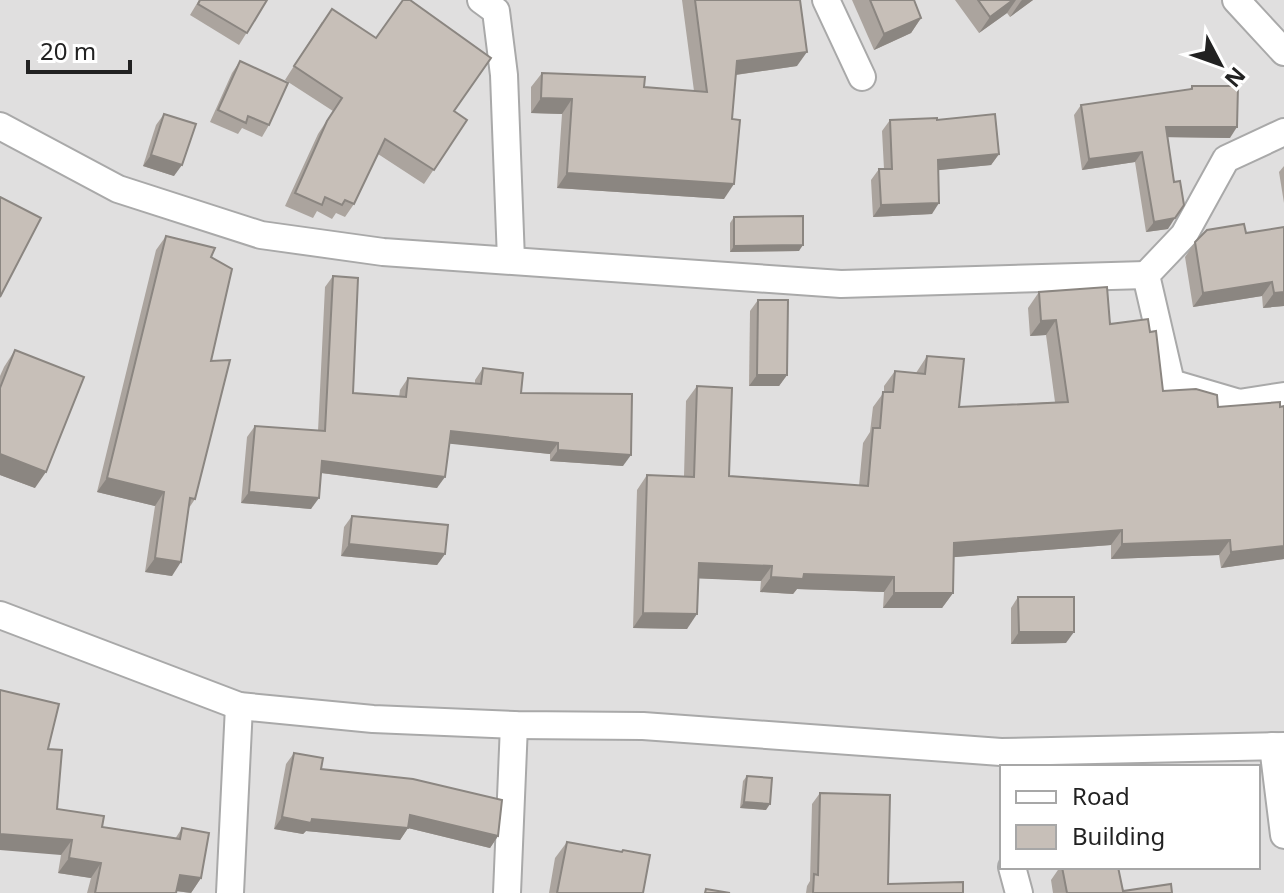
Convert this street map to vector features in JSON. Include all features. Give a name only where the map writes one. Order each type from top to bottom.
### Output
[{"type":"street","points":[[481,0],[496,11],[504,75],[511,260]]},
{"type":"street","points":[[826,0],[862,77]]},
{"type":"street","points":[[1236,0],[1284,52]]},
{"type":"street","points":[[0,126],[118,189],[261,235],[383,252],[841,284],[1146,275],[1184,235],[1226,159],[1284,132]]},
{"type":"street","points":[[1146,275],[1171,383],[1239,403],[1284,396]]},
{"type":"street","points":[[0,615],[239,706],[373,719],[643,726],[1001,760],[1278,746],[1284,835]]},
{"type":"street","points":[[230,893],[239,706]]},
{"type":"street","points":[[507,893],[514,725]]},
{"type":"street","points":[[1013,869],[1019,893]]},
{"type":"shaded area","points":[[0,0],[1284,0],[1284,893],[0,893]]},
{"type":"building","points":[[200,0],[267,0],[247,33],[198,4]]},
{"type":"building","points":[[403,0],[410,0],[491,58],[454,111],[467,120],[434,170],[385,139],[354,204],[345,200],[342,205],[325,197],[322,205],[295,193],[327,121],[342,98],[294,66],[332,9],[376,38]]},
{"type":"building","points":[[695,0],[800,0],[807,52],[737,61],[732,119],[740,120],[734,184],[567,173],[572,99],[541,98],[542,73],[645,77],[644,87],[707,92]]},
{"type":"building","points":[[870,0],[914,0],[921,18],[884,34]]},
{"type":"building","points":[[978,0],[1013,0],[990,17]]},
{"type":"building","points":[[240,61],[288,83],[269,125],[248,116],[246,123],[218,110]]},
{"type":"building","points":[[1192,86],[1238,86],[1237,127],[1166,127],[1174,182],[1180,181],[1184,205],[1175,218],[1154,222],[1142,152],[1089,159],[1081,105],[1192,89]]},
{"type":"building","points":[[164,114],[196,124],[182,165],[151,155]]},
{"type":"building","points":[[995,114],[999,154],[938,160],[939,203],[881,205],[879,169],[892,169],[890,120],[937,120]]},
{"type":"building","points":[[0,197],[41,218],[0,297]]},
{"type":"building","points":[[803,216],[803,245],[734,246],[734,217]]},
{"type":"building","points":[[1244,224],[1246,233],[1284,227],[1284,292],[1274,293],[1272,282],[1203,293],[1195,242],[1207,230]]},
{"type":"building","points":[[166,236],[215,248],[211,257],[232,269],[211,361],[230,360],[195,499],[190,498],[181,562],[155,558],[164,492],[107,478]]},
{"type":"building","points":[[333,276],[358,278],[353,393],[406,397],[408,378],[481,384],[483,368],[523,373],[521,393],[632,394],[631,455],[558,450],[558,443],[451,431],[445,477],[322,461],[319,498],[249,492],[255,426],[325,431]]},
{"type":"building","points":[[1107,287],[1110,324],[1148,319],[1150,332],[1156,331],[1163,391],[1196,389],[1217,395],[1218,407],[1280,402],[1280,407],[1284,406],[1284,546],[1231,552],[1230,540],[1122,544],[1122,530],[954,543],[953,593],[894,593],[894,577],[804,574],[803,579],[771,577],[772,566],[699,563],[697,614],[643,613],[647,475],[694,477],[697,386],[732,388],[729,476],[868,486],[873,428],[880,428],[883,392],[893,392],[895,371],[925,374],[927,356],[964,359],[959,407],[1068,402],[1056,320],[1041,321],[1039,292]]},
{"type":"building","points":[[758,300],[788,300],[787,375],[757,375]]},
{"type":"building","points":[[15,350],[84,377],[46,472],[0,454],[0,388]]},
{"type":"building","points":[[352,516],[448,525],[445,554],[349,544]]},
{"type":"building","points":[[1018,597],[1074,597],[1074,632],[1019,632]]},
{"type":"building","points":[[0,690],[59,704],[48,749],[62,750],[57,809],[104,816],[102,827],[180,839],[182,828],[209,833],[201,878],[180,875],[176,893],[95,893],[101,863],[69,858],[72,840],[0,834]]},
{"type":"building","points":[[294,753],[323,758],[321,769],[413,779],[502,800],[498,836],[410,815],[408,828],[312,819],[311,823],[282,817]]},
{"type":"building","points":[[747,776],[772,778],[770,804],[744,802]]},
{"type":"building","points":[[820,793],[890,795],[888,884],[963,882],[963,893],[813,893],[814,874],[818,875]]},
{"type":"building","points":[[567,842],[650,855],[643,893],[557,893]]},
{"type":"building","points":[[1062,869],[1118,869],[1123,891],[1171,884],[1172,893],[1067,893]]},
{"type":"building","points":[[706,889],[730,893],[705,893]]}]
